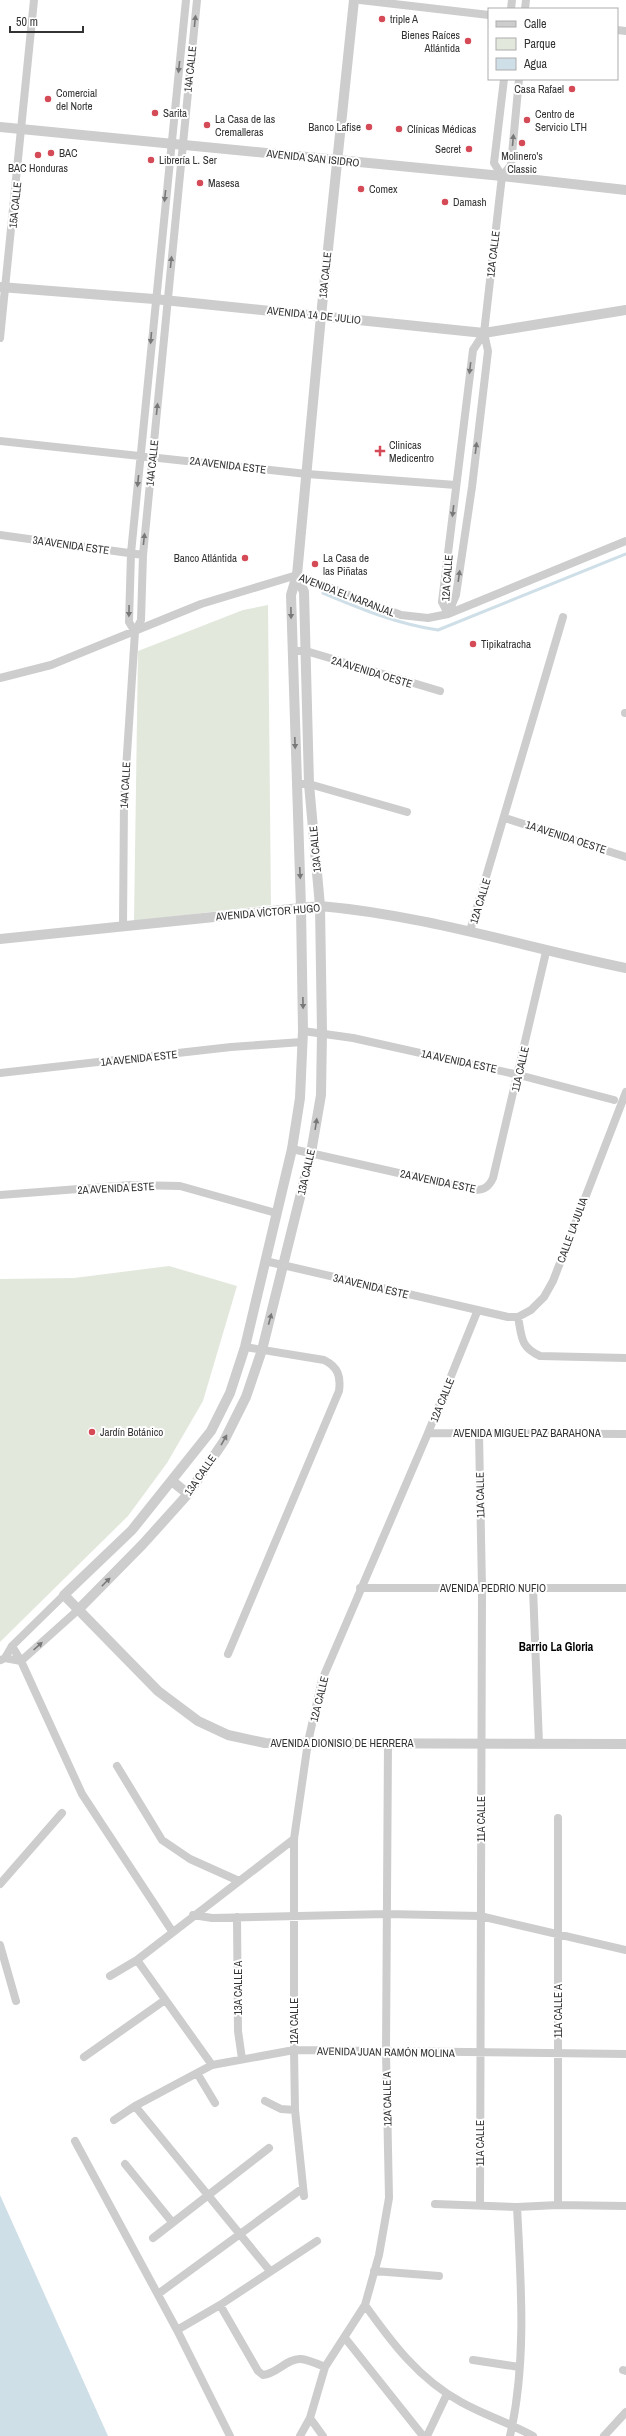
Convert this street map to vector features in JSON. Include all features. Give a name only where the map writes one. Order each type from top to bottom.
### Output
[{"type":"street","name":"15A CALLE","points":[[0,338],[3,287],[22,129],[34,0]]},
{"type":"street","name":"14A CALLE","points":[[135,632],[129,622],[131,553],[154,299],[186,0]]},
{"type":"street","name":"14A CALLE","points":[[123,927],[124,800],[135,632],[141,620],[143,555],[197,0]]},
{"type":"street","name":"13A CALLE","points":[[2,1660],[12,1646],[132,1530],[211,1431],[230,1393],[245,1347],[292,1149],[300,1098],[303,1031],[301,908],[291,595],[297,575],[321,316],[354,0]]},
{"type":"street","points":[[360,0],[488,15]]},
{"type":"street","name":"12A CALLE","points":[[502,176],[494,163],[504,80]]},
{"type":"street","name":"12A CALLE","points":[[448,614],[456,596],[472,487],[488,351],[484,333],[502,176],[511,165],[518,80]]},
{"type":"street","name":"AVENIDA SAN ISIDRO","points":[[0,127],[502,176],[626,190]]},
{"type":"street","name":"AVENIDA 14 DE JULIO","points":[[3,287],[168,300],[484,333],[626,310]]},
{"type":"street","name":"12A CALLE","points":[[448,614],[442,602],[473,350],[484,333]]},
{"type":"street","name":"2A AVENIDA ESTE","points":[[0,441],[152,456],[307,474],[456,485]]},
{"type":"street","name":"3A AVENIDA ESTE","points":[[0,536],[143,555]]},
{"type":"street","name":"AVENIDA EL NARANJAL","points":[[0,678],[51,665],[201,604],[297,575],[401,615],[428,618],[448,614],[626,541]]},
{"type":"street","name":"13A CALLE","points":[[2,1660],[21,1661],[78,1610],[143,1544],[188,1494],[224,1441],[246,1397],[262,1350],[285,1266],[311,1153],[321,1094],[322,1032],[320,906],[309,784],[304,592],[297,575]]},
{"type":"street","name":"12A CALLE","points":[[470,931],[505,818],[563,618]]},
{"type":"street","name":"2A AVENIDA OESTE","points":[[292,651],[306,651],[440,691]]},
{"type":"street","points":[[296,784],[309,784],[407,812]]},
{"type":"street","name":"1A AVENIDA OESTE","points":[[505,818],[626,857]]},
{"type":"street","name":"AVENIDA VÍCTOR HUGO","points":[[0,940],[320,906],[351,909],[470,931],[546,952],[626,968]]},
{"type":"street","name":"11A CALLE","points":[[490,1186],[494,1178],[519,1074],[546,952]]},
{"type":"street","name":"1A AVENIDA ESTE","points":[[303,1031],[322,1032],[519,1074],[614,1100]]},
{"type":"street","name":"1A AVENIDA ESTE","points":[[0,1073],[231,1048],[302,1042]]},
{"type":"street","name":"CALLE LA JULIA","points":[[518,1317],[531,1310],[544,1296],[553,1281],[626,1092]]},
{"type":"street","name":"2A AVENIDA ESTE","points":[[292,1149],[474,1190],[483,1190],[490,1186]]},
{"type":"street","name":"2A AVENIDA ESTE","points":[[0,1196],[131,1184],[180,1186],[276,1213]]},
{"type":"street","name":"3A AVENIDA ESTE","points":[[265,1261],[477,1312]]},
{"type":"street","points":[[477,1312],[518,1317],[522,1341],[527,1350],[540,1356],[626,1358]]},
{"type":"street","name":"12A CALLE","points":[[238,2235],[303,2192],[295,2110],[294,1838],[308,1742],[322,1680],[360,1588],[428,1433],[477,1312]]},
{"type":"street","points":[[228,1654],[339,1391],[340,1381],[338,1371],[333,1364],[324,1360],[245,1347]]},
{"type":"street","name":"AVENIDA MIGUEL PAZ BARAHONA","points":[[428,1433],[626,1434]]},
{"type":"street","name":"11A CALLE","points":[[479,1434],[482,1588],[480,2205]]},
{"type":"street","points":[[172,1481],[188,1494]]},
{"type":"street","name":"AVENIDA PEDRIO NUFIO","points":[[360,1588],[626,1588]]},
{"type":"street","points":[[533,1588],[538,1744]]},
{"type":"street","name":"AVENIDA DIONISIO DE HERRERA","points":[[64,1595],[158,1692],[198,1721],[228,1735],[266,1743],[626,1744]]},
{"type":"street","points":[[12,1646],[21,1661],[82,1794],[172,1932]]},
{"type":"street","name":"12A CALLE A","points":[[300,2436],[310,2418],[325,2367],[365,2305],[374,2271],[389,2198],[386,2052],[388,1743]]},
{"type":"street","points":[[117,1766],[162,1840],[190,1858],[239,1881]]},
{"type":"street","points":[[0,1884],[62,1813]]},
{"type":"street","name":"11A CALLE A","points":[[558,1818],[558,2205]]},
{"type":"street","points":[[110,1976],[137,1960],[294,1838]]},
{"type":"street","points":[[193,1915],[212,1918],[294,1914],[480,1916],[626,1950]]},
{"type":"street","name":"13A CALLE A","points":[[238,1917],[238,2031],[242,2059]]},
{"type":"street","points":[[0,1945],[16,2001]]},
{"type":"street","points":[[137,1960],[212,2065]]},
{"type":"street","points":[[84,2057],[165,2000]]},
{"type":"street","name":"AVENIDA JUAN RAMÓN MOLINA","points":[[114,2120],[134,2106],[212,2065],[294,2050],[626,2054]]},
{"type":"street","points":[[197,2072],[215,2103]]},
{"type":"street","points":[[265,2101],[281,2109],[295,2110]]},
{"type":"street","points":[[134,2106],[238,2235],[270,2271]]},
{"type":"street","points":[[75,2141],[177,2330],[230,2436]]},
{"type":"street","points":[[153,2238],[269,2148]]},
{"type":"street","points":[[125,2164],[172,2222]]},
{"type":"street","points":[[435,2204],[517,2207],[558,2205],[626,2206]]},
{"type":"street","points":[[510,2436],[513,2425],[520,2368],[521,2288],[517,2207]]},
{"type":"street","points":[[158,2294],[238,2235]]},
{"type":"street","points":[[177,2330],[220,2305],[317,2241]]},
{"type":"street","points":[[374,2271],[439,2276]]},
{"type":"street","points":[[220,2305],[258,2371],[263,2376],[269,2375],[294,2360],[301,2359],[325,2367]]},
{"type":"street","points":[[365,2305],[389,2339],[419,2373],[447,2394],[462,2403],[513,2425],[533,2436]]},
{"type":"street","points":[[345,2338],[423,2436]]},
{"type":"street","points":[[473,2360],[520,2368]]},
{"type":"street","points":[[427,2436],[447,2394]]},
{"type":"street","points":[[604,2436],[626,2412]]},
{"type":"street","points":[[310,2418],[324,2436]]},
{"type":"green space","points":[[268,605],[271,905],[134,921],[138,651],[243,610]]},
{"type":"green space","name":"Jardín Botánico","points":[[169,1266],[237,1286],[203,1401],[167,1463],[128,1516],[0,1642],[0,1279],[74,1278]]},
{"type":"water","points":[[0,2195],[108,2436],[0,2436]]},
{"type":"waterway","points":[[323,593],[394,620],[438,630],[626,554]]},
{"type":"place","name":"triple A","points":[[382,19]]},
{"type":"place","name":"Bienes Raíces Atlántida","points":[[468,41]]},
{"type":"place","name":"Casa Rafael","points":[[572,89]]},
{"type":"place","name":"Comercial del Norte","points":[[48,99]]},
{"type":"place","name":"Sarita","points":[[155,113]]},
{"type":"place","name":"Centro de Servicio LTH","points":[[527,120]]},
{"type":"place","name":"La Casa de las Cremalleras","points":[[207,125]]},
{"type":"place","name":"Banco Lafise","points":[[369,127]]},
{"type":"place","name":"Clínicas Médicas","points":[[399,129]]},
{"type":"place","name":"Molinero's Classic","points":[[522,143]]},
{"type":"place","name":"Secret","points":[[469,149]]},
{"type":"place","name":"BAC","points":[[51,153]]},
{"type":"place","name":"BAC Honduras","points":[[38,155]]},
{"type":"place","name":"Librería L. Ser","points":[[151,160]]},
{"type":"place","name":"Masesa","points":[[200,183]]},
{"type":"place","name":"Comex","points":[[361,189]]},
{"type":"place","name":"Damash","points":[[445,202]]},
{"type":"place","name":"Clinicas Medicentro","points":[[380,451]]},
{"type":"place","name":"Banco Atlántida","points":[[245,558]]},
{"type":"place","name":"La Casa de las Piñatas","points":[[315,564]]},
{"type":"place","name":"Tipikatracha","points":[[473,644]]},
{"type":"place","name":"Jardín Botánico","points":[[92,1432]]},
{"type":"district","name":"Barrio La Gloria","points":[[556,1647]]}]
